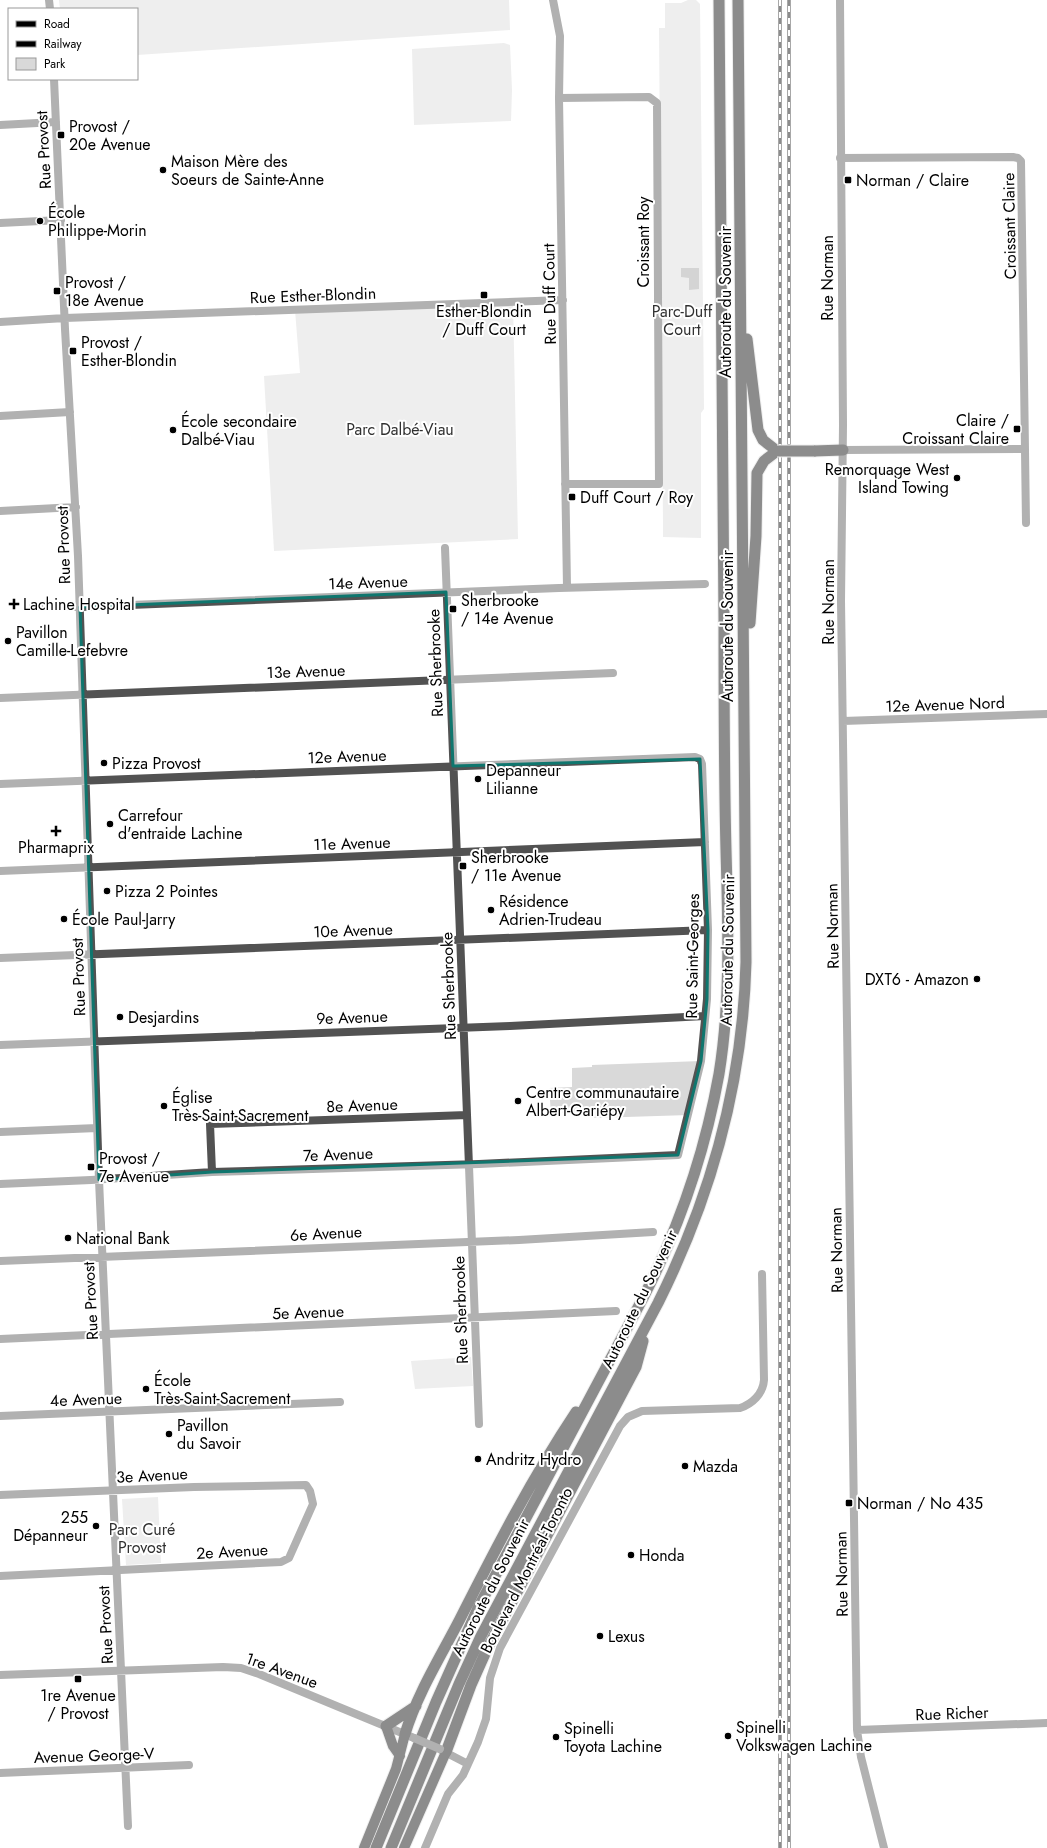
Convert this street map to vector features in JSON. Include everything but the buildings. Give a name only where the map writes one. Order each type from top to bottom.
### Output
[{"type":"highway","name":"Autoroute du Souvenir","points":[[376,1848],[436,1702],[472,1620],[655,1274],[687,1196],[703,1144],[716,1091],[727,1009],[729,939],[724,703],[719,0]]},
{"type":"highway","name":"Autoroute du Souvenir","points":[[391,1848],[456,1690],[484,1630],[649,1321],[680,1257],[704,1193],[727,1114],[737,1060],[743,1013],[746,970],[738,0]]},
{"type":"highway","points":[[741,290],[758,430],[763,440],[774,451]]},
{"type":"highway","points":[[744,703],[756,536],[757,473],[761,464],[774,451],[843,450]]},
{"type":"highway","points":[[443,1751],[470,1685],[488,1647],[636,1367],[649,1321]]},
{"type":"highway","points":[[410,1736],[416,1706],[534,1478],[549,1452],[611,1358]]},
{"type":"highway","points":[[386,1726],[416,1706]]},
{"type":"main road","points":[[386,1726],[393,1746],[400,1756]]},
{"type":"main road","points":[[364,1848],[400,1756],[410,1736]]},
{"type":"main road","points":[[404,1848],[443,1751]]},
{"type":"street","name":"Rue Duff Court","points":[[553,0],[560,36],[559,98],[567,588]]},
{"type":"street","name":"Rue Norman","points":[[840,0],[843,450],[841,601],[857,1730],[861,1757],[884,1848]]},
{"type":"street","name":"Rue Provost","points":[[54,80],[65,318],[76,507],[102,1257],[128,1826]]},
{"type":"street","name":"Croissant Roy","points":[[559,98],[650,97],[657,103],[659,484],[565,484]]},
{"type":"street","points":[[0,125],[56,122]]},
{"type":"street","name":"Croissant Claire","points":[[840,158],[1012,157],[1018,158],[1021,161],[1026,523]]},
{"type":"street","points":[[0,222],[61,220]]},
{"type":"street","name":"Rue Esther-Blondin","points":[[0,322],[65,318],[563,300]]},
{"type":"street","points":[[0,416],[70,412]]},
{"type":"street","points":[[843,450],[1025,449]]},
{"type":"street","points":[[0,511],[76,507]]},
{"type":"street","name":"Rue Sherbrooke","points":[[445,548],[479,1424]]},
{"type":"street","name":"14e Avenue","points":[[33,608],[446,592],[705,584]]},
{"type":"street","name":"13e Avenue","points":[[0,698],[613,673]]},
{"type":"street","name":"12e Avenue Nord","points":[[843,722],[1047,714]]},
{"type":"street","name":"12e Avenue","points":[[0,784],[695,757]]},
{"type":"street","name":"Rue Saint-Georges","points":[[678,1156],[701,1060],[705,1016],[708,930],[702,764],[700,759],[695,757]]},
{"type":"street","name":"11e Avenue","points":[[0,871],[705,842]]},
{"type":"street","name":"10e Avenue","points":[[0,958],[91,953],[708,930]]},
{"type":"street","name":"9e Avenue","points":[[0,1045],[705,1016]]},
{"type":"street","name":"8e Avenue","points":[[212,1172],[210,1124],[467,1115]]},
{"type":"street","points":[[0,1132],[97,1128]]},
{"type":"street","name":"7e Avenue","points":[[0,1184],[99,1180],[212,1172],[678,1156]]},
{"type":"street","name":"6e Avenue","points":[[0,1261],[653,1232]]},
{"type":"street","name":"Boulevard Montréal-Toronto","points":[[425,1848],[448,1794],[463,1775],[484,1725],[489,1684],[500,1648],[622,1423],[632,1414],[642,1411],[740,1408],[750,1403],[760,1394],[764,1380],[762,1274]]},
{"type":"street","name":"5e Avenue","points":[[0,1339],[474,1319],[616,1311]]},
{"type":"street","name":"4e Avenue","points":[[0,1416],[109,1413],[340,1402]]},
{"type":"street","name":"3e Avenue","points":[[0,1495],[194,1487],[306,1485]]},
{"type":"street","name":"2e Avenue","points":[[0,1576],[281,1562],[288,1558],[311,1511],[312,1499],[310,1491],[306,1485]]},
{"type":"street","name":"1re Avenue","points":[[0,1675],[223,1667],[241,1668],[410,1736],[468,1764]]},
{"type":"street","name":"Rue Richer","points":[[857,1730],[1047,1723]]},
{"type":"street","name":"Avenue George-V","points":[[0,1773],[189,1766]]},
{"type":"highlighted area","points":[[446,592],[453,766],[700,759],[708,930],[707,999],[701,1061],[678,1155],[212,1172],[99,1180],[80,607]]},
{"type":"green space","points":[[59,0],[509,0],[510,30],[138,55],[138,8],[60,8]]},
{"type":"green space","name":"Parc-Duff Court","points":[[688,0],[696,0],[700,4],[704,409],[701,413],[701,538],[663,537],[659,28],[665,28],[665,3],[681,3]]},
{"type":"green space","points":[[504,43],[510,45],[512,90],[511,121],[414,125],[412,49]]},
{"type":"green space","name":"Parc Dalbé-Viau","points":[[513,302],[518,539],[274,551],[264,376],[300,373],[295,310]]},
{"type":"green space","points":[[701,1061],[689,1115],[594,1118],[594,1112],[551,1113],[549,1088],[572,1087],[572,1068],[592,1067],[592,1065]]},
{"type":"green space","points":[[471,1357],[473,1386],[415,1389],[411,1361]]},
{"type":"green space","name":"Parc Curé Provost","points":[[158,1497],[161,1563],[126,1565],[122,1499]]},
{"type":"shaded area","points":[[681,268],[699,268],[699,289],[689,290],[689,278],[681,277]]},
{"type":"railway","points":[[780,0],[780,1848]]},
{"type":"railway","points":[[789,0],[789,1848]]},
{"type":"place","name":"Provost / 20e Avenue","points":[[61,135]]},
{"type":"place","name":"Maison Mère des Soeurs de Sainte-Anne","points":[[163,170]]},
{"type":"place","name":"Norman / Claire","points":[[848,180]]},
{"type":"place","name":"École Philippe-Morin","points":[[40,221]]},
{"type":"place","name":"Provost / 18e Avenue","points":[[57,291]]},
{"type":"place","name":"Esther-Blondin / Duff Court","points":[[484,295]]},
{"type":"place","name":"Provost / Esther-Blondin","points":[[73,351]]},
{"type":"place","name":"Claire / Croissant Claire","points":[[1017,429]]},
{"type":"place","name":"École secondaire Dalbé-Viau","points":[[173,430]]},
{"type":"place","name":"Remorquage West Island Towing","points":[[957,478]]},
{"type":"place","name":"Duff Court / Roy","points":[[572,497]]},
{"type":"place","name":"Lachine Hospital","points":[[14,604]]},
{"type":"place","name":"Sherbrooke / 14e Avenue","points":[[453,609]]},
{"type":"place","name":"Pavillon Camille-Lefebvre","points":[[8,641]]},
{"type":"place","name":"Pizza Provost","points":[[104,763]]},
{"type":"place","name":"Depanneur Lilianne","points":[[478,779]]},
{"type":"place","name":"Carrefour d'entraide Lachine","points":[[110,824]]},
{"type":"place","name":"Pharmaprix","points":[[56,831]]},
{"type":"place","name":"Sherbrooke / 11e Avenue","points":[[463,866]]},
{"type":"place","name":"Pizza 2 Pointes","points":[[107,891]]},
{"type":"place","name":"Résidence Adrien-Trudeau","points":[[491,910]]},
{"type":"place","name":"École Paul-Jarry","points":[[64,919]]},
{"type":"place","name":"DXT6 - Amazon","points":[[977,979]]},
{"type":"place","name":"Desjardins","points":[[120,1017]]},
{"type":"place","name":"Centre communautaire Albert-Gariépy","points":[[518,1101]]},
{"type":"place","name":"Église Très-Saint-Sacrement","points":[[164,1106]]},
{"type":"place","name":"Provost / 7e Avenue","points":[[91,1167]]},
{"type":"place","name":"National Bank","points":[[68,1238]]},
{"type":"place","name":"École Très-Saint-Sacrement","points":[[146,1389]]},
{"type":"place","name":"Pavillon du Savoir","points":[[169,1434]]},
{"type":"place","name":"Andritz Hydro","points":[[478,1459]]},
{"type":"place","name":"Mazda","points":[[685,1466]]},
{"type":"place","name":"Norman / No 435","points":[[849,1503]]},
{"type":"place","name":"255 Dépanneur","points":[[96,1526]]},
{"type":"place","name":"Honda","points":[[631,1555]]},
{"type":"place","name":"Lexus","points":[[600,1636]]},
{"type":"place","name":"1re Avenue / Provost","points":[[78,1679]]},
{"type":"place","name":"Spinelli Volkswagen Lachine","points":[[728,1736]]},
{"type":"place","name":"Spinelli Toyota Lachine","points":[[556,1737]]}]
